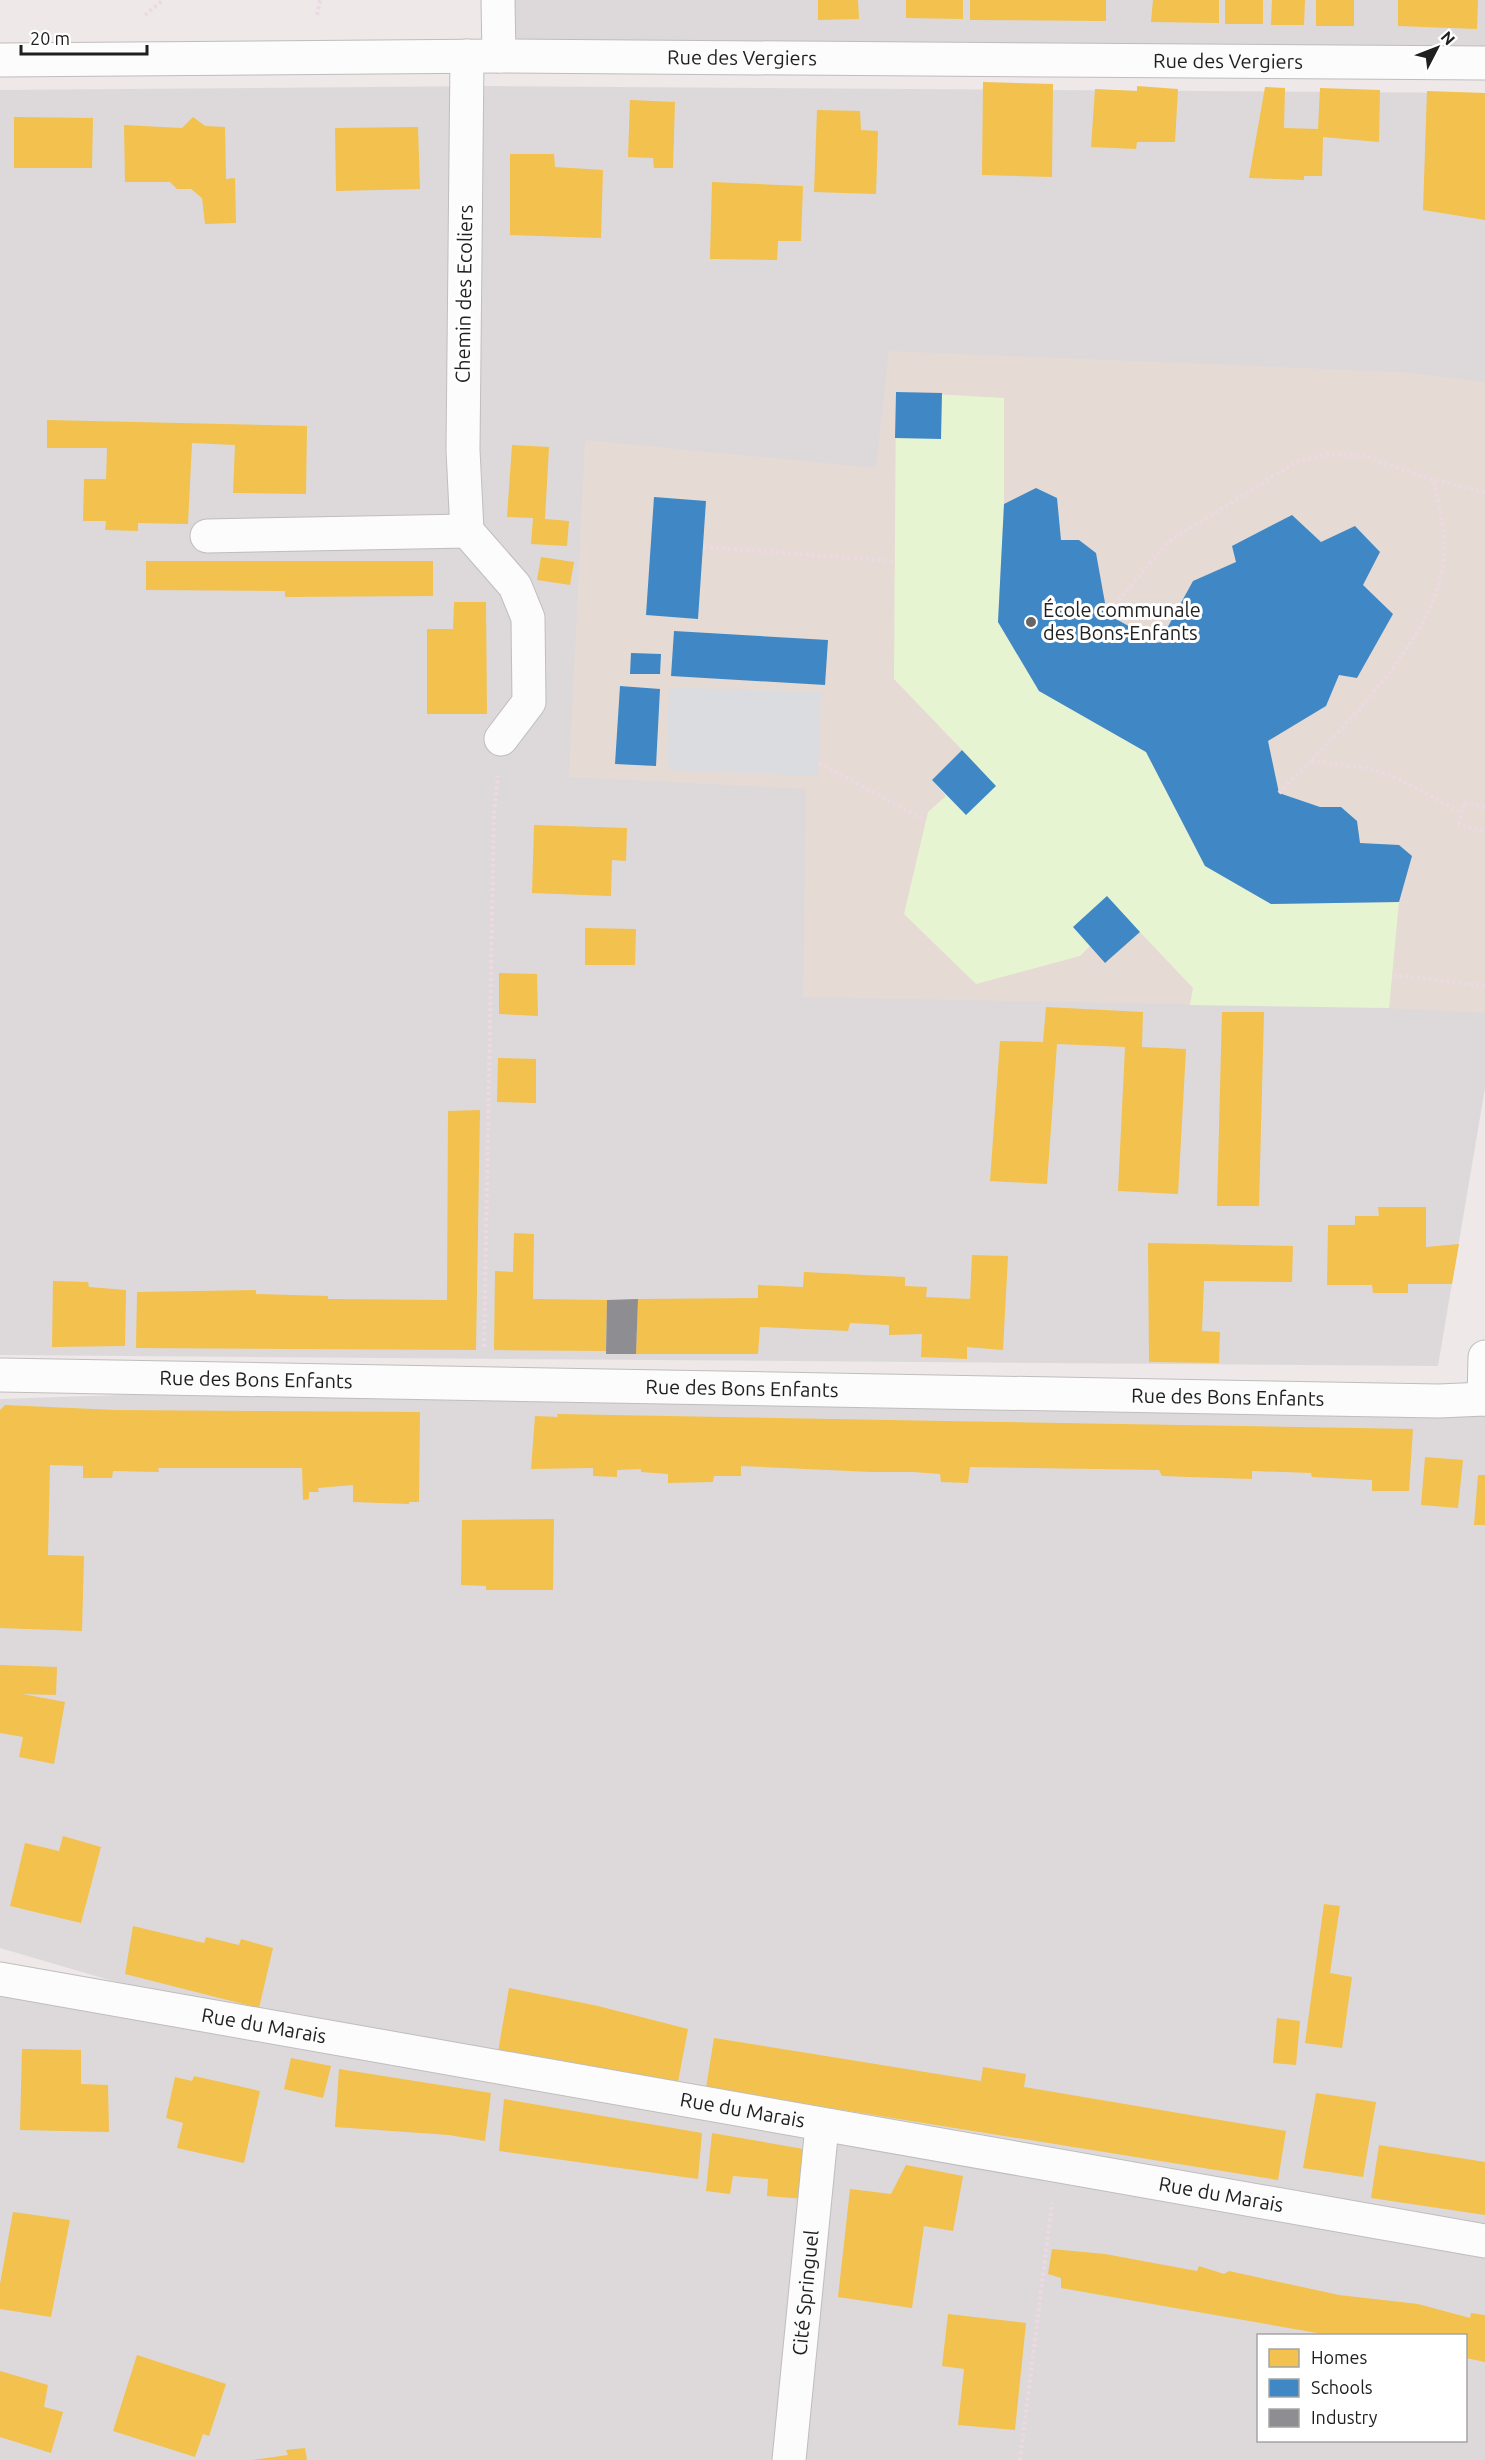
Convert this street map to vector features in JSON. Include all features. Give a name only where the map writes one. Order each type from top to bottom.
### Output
[{"type":"street","points":[[498,0],[499,56]]},
{"type":"street","name":"Chemin des Ecoliers","points":[[467,56],[463,450],[467,531]]},
{"type":"street","name":"Rue des Vergiers","points":[[0,60],[499,56],[1485,63]]},
{"type":"street","points":[[207,536],[467,531],[515,586],[528,618],[529,702],[501,739]]},
{"type":"street","points":[[1484,1399],[1485,1357]]},
{"type":"street","name":"Rue des Bons Enfants","points":[[0,1375],[1439,1401],[1484,1399]]},
{"type":"street","name":"Rue du Marais","points":[[0,1979],[822,2126],[1485,2241]]},
{"type":"street","name":"Cité Springuel","points":[[789,2460],[822,2126]]},
{"type":"path","points":[[145,15],[163,0]]},
{"type":"path","points":[[317,15],[320,0]]},
{"type":"path","points":[[1107,615],[1168,542],[1296,462],[1328,454],[1365,456],[1433,480],[1485,492]]},
{"type":"path","points":[[1279,793],[1391,674],[1433,602],[1444,557],[1441,512],[1433,480]]},
{"type":"path","points":[[704,547],[895,561]]},
{"type":"path","points":[[483,1383],[494,812],[501,739]]},
{"type":"path","points":[[1310,761],[1369,768],[1396,777],[1462,813]]},
{"type":"path","points":[[819,763],[926,821]]},
{"type":"path","points":[[1485,807],[1464,802],[1459,824],[1485,832]]},
{"type":"path","points":[[1392,975],[1485,986]]},
{"type":"path","points":[[1020,2460],[1056,2167]]},
{"type":"shaded area","points":[[498,0],[1485,0],[1485,66],[499,56]]},
{"type":"shaded area","points":[[490,86],[1485,93],[1485,1088],[1438,1366],[0,1355],[0,90]]},
{"type":"shaded area","name":"École communale des Bons-Enfants","points":[[889,351],[1401,372],[1485,382],[1485,1013],[1389,1008],[803,997],[806,789],[569,777],[585,440],[876,468]]},
{"type":"shaded area","points":[[669,687],[821,692],[818,776],[667,770]]},
{"type":"shaded area","points":[[483,1383],[1485,1399],[1485,2460],[0,2460],[0,1979],[259,2024],[0,1948],[0,1399]]},
{"type":"green space","points":[[896,392],[1004,398],[1004,504],[998,622],[1039,691],[1146,752],[1205,866],[1271,904],[1399,902],[1389,1008],[1190,1005],[1193,988],[1140,932],[1105,963],[1090,946],[1080,956],[976,984],[904,914],[928,812],[946,796],[932,780],[962,750],[894,679]]},
{"type":"building: Homes","points":[[818,0],[858,0],[859,19],[818,20]]},
{"type":"building: Homes","points":[[906,0],[963,0],[963,19],[906,18]]},
{"type":"building: Homes","points":[[970,0],[1106,0],[1106,21],[970,20]]},
{"type":"building: Homes","points":[[1153,0],[1219,0],[1219,23],[1151,22]]},
{"type":"building: Homes","points":[[1225,0],[1263,0],[1263,24],[1225,24]]},
{"type":"building: Homes","points":[[1272,0],[1305,0],[1304,25],[1271,25]]},
{"type":"building: Homes","points":[[1316,0],[1354,0],[1354,26],[1316,26]]},
{"type":"building: Homes","points":[[1398,0],[1478,0],[1477,29],[1398,26]]},
{"type":"building: Homes","points":[[983,82],[1053,84],[1052,177],[982,175]]},
{"type":"building: Homes","points":[[1137,86],[1178,89],[1175,142],[1137,142],[1136,149],[1091,147],[1095,89],[1137,91]]},
{"type":"building: Homes","points":[[1265,87],[1285,88],[1284,128],[1318,129],[1320,88],[1380,90],[1379,142],[1323,137],[1322,176],[1304,176],[1304,180],[1249,178]]},
{"type":"building: Homes","points":[[1427,91],[1485,93],[1485,220],[1423,210]]},
{"type":"building: Homes","points":[[630,100],[675,102],[673,168],[654,168],[653,158],[628,157]]},
{"type":"building: Homes","points":[[817,110],[860,111],[861,130],[878,131],[876,194],[814,192]]},
{"type":"building: Homes","points":[[14,117],[93,118],[92,168],[14,168]]},
{"type":"building: Homes","points":[[193,117],[205,126],[225,127],[226,179],[235,178],[236,223],[205,224],[202,198],[191,189],[177,189],[170,182],[125,182],[124,125],[182,128]]},
{"type":"building: Homes","points":[[418,127],[420,189],[336,191],[335,128]]},
{"type":"building: Homes","points":[[510,154],[554,154],[555,167],[603,170],[601,238],[510,235]]},
{"type":"building: Homes","points":[[712,182],[803,186],[801,241],[778,241],[777,260],[710,259]]},
{"type":"building: Homes","points":[[47,420],[307,426],[306,494],[233,493],[235,445],[192,443],[188,524],[138,523],[138,531],[105,530],[106,521],[83,521],[84,479],[106,479],[107,448],[47,448]]},
{"type":"building: Homes","points":[[512,445],[549,447],[545,519],[569,521],[567,546],[531,544],[533,518],[507,517]]},
{"type":"building: Homes","points":[[541,557],[574,562],[570,585],[537,580]]},
{"type":"building: Homes","points":[[146,561],[433,561],[433,596],[285,597],[285,591],[146,590]]},
{"type":"building: Homes","points":[[454,602],[486,602],[487,714],[427,714],[427,629],[453,629]]},
{"type":"building: Homes","points":[[534,825],[627,828],[626,861],[612,860],[611,896],[532,893]]},
{"type":"building: Homes","points":[[585,928],[636,929],[635,965],[585,965]]},
{"type":"building: Homes","points":[[499,973],[537,974],[538,1016],[499,1014]]},
{"type":"building: Homes","points":[[1046,1007],[1143,1012],[1142,1047],[1186,1049],[1178,1194],[1118,1191],[1125,1047],[1057,1044],[1047,1184],[990,1181],[1000,1041],[1043,1042]]},
{"type":"building: Homes","points":[[1222,1012],[1264,1012],[1259,1206],[1217,1206]]},
{"type":"building: Homes","points":[[498,1058],[536,1059],[536,1103],[497,1102]]},
{"type":"building: Homes","points":[[480,1110],[476,1350],[136,1348],[137,1292],[256,1290],[256,1294],[328,1296],[328,1299],[447,1300],[448,1111]]},
{"type":"building: Homes","points":[[1378,1207],[1426,1207],[1426,1247],[1459,1244],[1452,1284],[1408,1284],[1408,1293],[1373,1293],[1372,1285],[1327,1285],[1328,1225],[1355,1225],[1355,1216],[1379,1216]]},
{"type":"building: Homes","points":[[514,1233],[534,1234],[533,1299],[607,1300],[606,1351],[494,1350],[495,1271],[513,1272]]},
{"type":"building: Homes","points":[[1148,1243],[1293,1246],[1292,1282],[1204,1281],[1202,1331],[1220,1332],[1219,1363],[1149,1362]]},
{"type":"building: Homes","points":[[972,1255],[1008,1256],[1003,1350],[967,1347],[967,1359],[921,1357],[922,1334],[889,1335],[889,1325],[850,1323],[848,1331],[760,1327],[758,1354],[636,1354],[638,1299],[758,1298],[758,1285],[803,1287],[804,1272],[905,1277],[905,1286],[927,1287],[926,1297],[970,1299]]},
{"type":"building: Homes","points":[[53,1281],[88,1282],[89,1287],[126,1290],[125,1346],[52,1347]]},
{"type":"building: Homes","points":[[5,1405],[115,1410],[420,1412],[419,1502],[409,1502],[409,1504],[353,1502],[353,1485],[318,1488],[319,1492],[309,1492],[309,1499],[303,1500],[302,1468],[158,1468],[159,1472],[113,1471],[112,1478],[83,1478],[83,1466],[50,1465],[48,1555],[84,1556],[82,1631],[0,1628],[0,1410]]},
{"type":"building: Homes","points":[[557,1414],[1413,1429],[1409,1491],[1372,1491],[1372,1480],[1312,1477],[1311,1473],[1252,1471],[1252,1479],[1162,1476],[1159,1470],[970,1467],[968,1483],[941,1482],[940,1474],[741,1466],[741,1476],[714,1476],[713,1482],[668,1483],[668,1474],[641,1472],[641,1469],[617,1470],[617,1477],[593,1476],[593,1468],[531,1469],[535,1416],[558,1417]]},
{"type":"building: Homes","points":[[1425,1457],[1463,1460],[1458,1508],[1421,1505]]},
{"type":"building: Homes","points":[[1478,1475],[1485,1475],[1485,1525],[1474,1525]]},
{"type":"building: Homes","points":[[554,1519],[553,1590],[486,1590],[486,1586],[461,1585],[462,1520]]},
{"type":"building: Homes","points":[[0,1665],[57,1667],[56,1695],[22,1694],[65,1702],[54,1764],[19,1757],[23,1737],[0,1733]]},
{"type":"building: Homes","points":[[63,1836],[101,1847],[81,1923],[10,1906],[25,1843],[59,1851]]},
{"type":"building: Homes","points":[[1324,1904],[1340,1906],[1330,1973],[1352,1977],[1342,2048],[1305,2043]]},
{"type":"building: Homes","points":[[133,1926],[204,1943],[206,1937],[239,1945],[241,1939],[273,1948],[259,2008],[125,1974]]},
{"type":"building: Homes","points":[[509,1988],[598,2006],[688,2029],[678,2082],[498,2052]]},
{"type":"building: Homes","points":[[1277,2018],[1300,2021],[1296,2065],[1273,2063]]},
{"type":"building: Homes","points":[[714,2038],[981,2081],[983,2067],[1026,2074],[1024,2087],[1286,2131],[1278,2180],[706,2088]]},
{"type":"building: Homes","points":[[22,2049],[81,2050],[81,2084],[108,2085],[109,2132],[20,2130]]},
{"type":"building: Homes","points":[[291,2058],[331,2066],[323,2098],[284,2089]]},
{"type":"building: Homes","points":[[339,2069],[491,2093],[485,2141],[449,2135],[335,2127]]},
{"type":"building: Homes","points":[[194,2076],[260,2091],[244,2163],[177,2148],[183,2123],[166,2118],[175,2077],[192,2081]]},
{"type":"building: Homes","points":[[1316,2093],[1376,2102],[1363,2177],[1303,2168]]},
{"type":"building: Homes","points":[[504,2099],[702,2133],[698,2179],[499,2151]]},
{"type":"building: Homes","points":[[712,2133],[809,2150],[805,2199],[767,2196],[768,2179],[733,2176],[730,2194],[706,2191]]},
{"type":"building: Homes","points":[[1379,2145],[1485,2162],[1485,2215],[1371,2198]]},
{"type":"building: Homes","points":[[906,2165],[963,2176],[953,2231],[924,2226],[912,2308],[838,2297],[850,2189],[891,2194]]},
{"type":"building: Homes","points":[[13,2212],[70,2220],[51,2317],[0,2309],[0,2284]]},
{"type":"building: Homes","points":[[1052,2249],[1105,2254],[1197,2271],[1199,2266],[1224,2274],[1229,2271],[1339,2295],[1418,2304],[1470,2318],[1471,2313],[1485,2315],[1485,2362],[1467,2358],[1467,2334],[1323,2334],[1061,2288],[1061,2278],[1048,2274]]},
{"type":"building: Homes","points":[[948,2314],[1026,2323],[1015,2430],[958,2425],[964,2369],[942,2366]]},
{"type":"building: Homes","points":[[137,2355],[226,2384],[209,2436],[203,2434],[195,2457],[113,2431]]},
{"type":"building: Homes","points":[[0,2371],[48,2385],[44,2407],[63,2412],[51,2453],[0,2437]]},
{"type":"building: Homes","points":[[305,2448],[307,2460],[252,2460],[288,2455],[286,2450]]},
{"type":"building: Schools","points":[[896,392],[942,393],[941,439],[895,438]]},
{"type":"building: Schools","points":[[1036,488],[1057,498],[1061,540],[1079,540],[1096,553],[1107,614],[1159,643],[1193,581],[1236,562],[1232,546],[1292,515],[1321,542],[1355,526],[1380,552],[1363,585],[1393,614],[1357,678],[1339,675],[1326,706],[1268,741],[1279,793],[1320,807],[1341,807],[1357,821],[1360,843],[1399,845],[1412,856],[1399,902],[1271,904],[1205,866],[1146,752],[1039,691],[998,622],[1004,504]]},
{"type":"building: Schools","points":[[654,497],[706,501],[698,619],[646,615]]},
{"type":"building: Schools","points":[[674,631],[828,640],[825,685],[671,676]]},
{"type":"building: Schools","points":[[631,653],[661,654],[660,674],[630,674]]},
{"type":"building: Schools","points":[[620,686],[660,689],[656,766],[615,764]]},
{"type":"building: Schools","points":[[962,750],[996,786],[966,815],[932,780]]},
{"type":"building: Schools","points":[[1107,896],[1140,932],[1105,963],[1073,927]]},
{"type":"building: Industry","points":[[638,1299],[636,1354],[606,1354],[607,1300]]},
{"type":"place","name":"École communale des Bons-Enfants","points":[[1031,622]]}]
